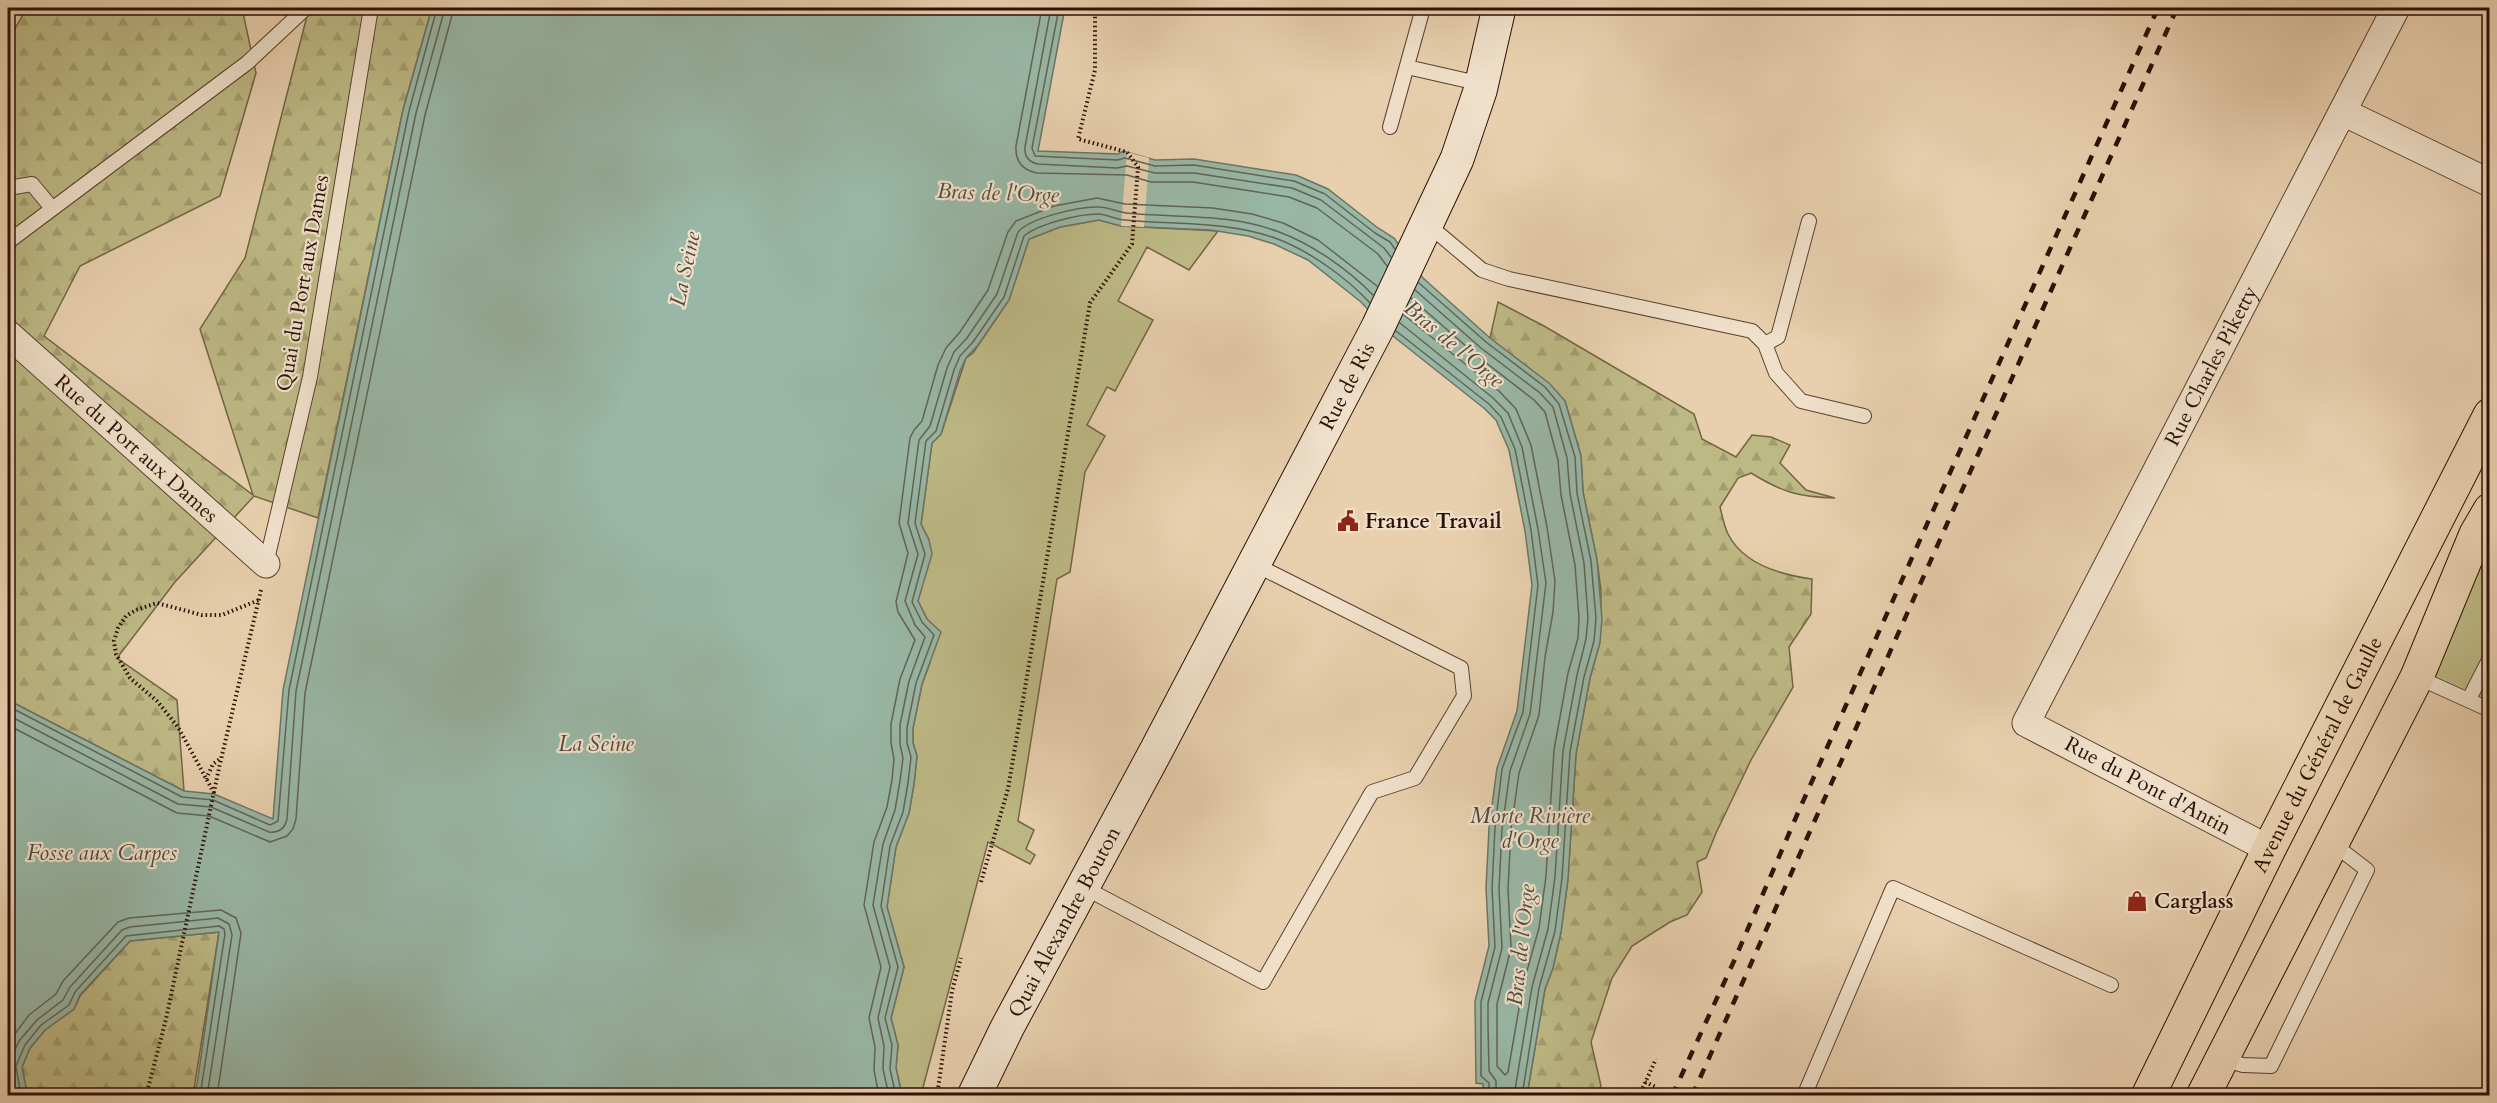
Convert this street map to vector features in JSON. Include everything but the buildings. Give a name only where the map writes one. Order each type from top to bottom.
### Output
[{"type":"main road","name":"Rue de Ris","points":[[1157,749],[1378,327],[1457,159],[1482,84],[1499,8]]},
{"type":"main road","name":"Avenue du Général de Gaulle","points":[[2148,1095],[2269,849],[2490,416]]},
{"type":"main road","points":[[2203,1095],[2417,677],[2476,534],[2490,510]]},
{"type":"main road","name":"Quai Alexandre Bouton","points":[[974,1095],[1007,1028],[1157,749]]},
{"type":"street","name":"Rue Charles Piketty","points":[[2026,723],[2396,8]]},
{"type":"street","points":[[2343,112],[2490,183]]},
{"type":"street","name":"Rue du Port aux Dames","points":[[8,334],[266,564]]},
{"type":"street","name":"Rue du Pont d'Antin","points":[[2026,723],[2269,849]]},
{"type":"lane","points":[[8,242],[51,207],[247,63],[306,8]]},
{"type":"lane","name":"Quai du Port aux Dames","points":[[266,564],[310,377],[371,8]]},
{"type":"lane","points":[[1390,127],[1423,8]]},
{"type":"lane","points":[[1407,67],[1482,84]]},
{"type":"lane","points":[[8,188],[32,184],[51,207]]},
{"type":"lane","points":[[1765,344],[1778,337],[1809,221]]},
{"type":"lane","points":[[1422,231],[1482,270],[1509,279],[1752,331],[1765,344],[1776,373],[1802,401],[1864,416]]},
{"type":"lane","points":[[1083,887],[1263,982],[1372,792],[1415,778],[1464,696],[1461,668],[1254,564]]},
{"type":"lane","points":[[2469,699],[2490,658]]},
{"type":"lane","points":[[2417,677],[2490,710]]},
{"type":"lane","points":[[2221,1059],[2243,1065],[2271,1066],[2367,870],[2332,843]]},
{"type":"lane","points":[[1804,1095],[1893,888],[2111,985]]},
{"type":"path","points":[[981,882],[1008,789],[1090,303],[1132,244],[1138,166],[1127,152],[1078,139],[1095,70],[1095,8]]},
{"type":"path","points":[[146,1095],[177,968],[214,794],[221,758],[260,600],[222,615],[202,615],[157,603],[136,610],[126,616],[118,628],[114,640],[116,654],[130,678],[157,701],[178,727],[214,794]]},
{"type":"path","points":[[206,780],[213,764],[221,758]]},
{"type":"path","points":[[937,1095],[951,991],[961,958]]},
{"type":"path","points":[[1639,1095],[1656,1059]]},
{"type":"path","points":[[1645,1082],[1656,1087]]},
{"type":"green space","points":[[27,8],[242,8],[256,73],[220,196],[80,266],[44,336],[253,495],[200,329],[245,258],[309,8],[432,8],[403,110],[318,518],[254,496],[175,582],[117,658],[177,700],[184,791],[8,700],[8,40]]},
{"type":"green space","points":[[1099,220],[1121,226],[1218,231],[1189,270],[1147,247],[1118,301],[1153,320],[1115,391],[1107,387],[1087,425],[1105,436],[1085,472],[1070,572],[1057,579],[1018,821],[1034,830],[1026,849],[1035,855],[1030,864],[988,842],[921,1095],[902,1095],[896,1068],[898,1045],[891,1018],[904,967],[887,907],[896,847],[909,813],[914,784],[917,756],[913,743],[913,728],[922,684],[930,663],[927,619],[918,601],[929,540],[921,524],[932,443],[941,434],[966,358],[973,353],[1009,300],[1029,239],[1060,227]]},
{"type":"green space","points":[[1498,302],[1544,326],[1694,414],[1702,439],[1736,457],[1752,435],[1771,437],[1790,445],[1780,463],[1806,490],[1835,498],[1791,492],[1772,485],[1751,473],[1738,478],[1720,507],[1728,534],[1743,553],[1776,571],[1812,579],[1811,614],[1789,647],[1793,687],[1751,760],[1706,858],[1697,862],[1702,892],[1687,915],[1670,922],[1632,946],[1612,978],[1591,1042],[1601,1086],[1597,1095],[1527,1095],[1545,989],[1553,968],[1561,932],[1568,879],[1576,754],[1590,678],[1600,642],[1601,591],[1583,492],[1581,456],[1565,401],[1490,338]]},
{"type":"green space","points":[[2489,510],[2489,710],[2417,677]]},
{"type":"green space","points":[[219,932],[193,1095],[29,1095],[27,1093],[22,1067],[30,1048],[45,1030],[74,1009],[80,996],[130,941]]},
{"type":"water","name":"La Seine","points":[[432,8],[1065,8],[1038,151],[1118,154],[1123,151],[1155,160],[1194,159],[1296,175],[1328,189],[1394,238],[1423,278],[1490,338],[1549,383],[1565,401],[1581,456],[1583,492],[1597,560],[1602,619],[1600,642],[1590,678],[1576,754],[1568,879],[1561,932],[1553,968],[1545,989],[1527,1095],[1483,1095],[1483,1084],[1476,1083],[1475,1001],[1489,946],[1486,888],[1489,828],[1497,768],[1517,711],[1532,585],[1525,531],[1509,450],[1496,420],[1393,336],[1361,302],[1308,260],[1274,244],[1248,236],[1211,230],[1121,226],[1099,220],[1060,227],[1029,239],[1009,300],[978,345],[966,358],[941,434],[932,443],[921,524],[929,540],[932,554],[918,601],[927,619],[941,632],[922,684],[913,728],[913,743],[917,756],[914,784],[909,813],[896,847],[887,907],[904,967],[891,1018],[898,1045],[896,1068],[902,1095],[193,1095],[197,1084],[219,932],[130,941],[80,995],[74,1009],[45,1030],[30,1048],[22,1067],[29,1095],[8,1095],[8,700],[184,791],[214,794],[273,819],[283,690],[403,110]]},
{"type":"pier","points":[[1127,152],[1149,158],[1144,227],[1121,226]]},
{"type":"railway","points":[[1672,1096],[2158,8]]},
{"type":"railway","points":[[1692,1096],[2177,8]]},
{"type":"place","name":"France Travail","points":[[1348,521]]},
{"type":"place","name":"Carglass","points":[[2137,901]]},
{"type":"water label","name":"Bras de l'Orge","points":[[998,193]]},
{"type":"water label","name":"Bras de l'Orge","points":[[1454,344]]},
{"type":"water label","name":"Morte Rivière d'Orge","points":[[1530,828]]},
{"type":"water label","name":"Fosse aux Carpes","points":[[102,853]]},
{"type":"water label","name":"Bras de l'Orge","points":[[1521,945]]}]
